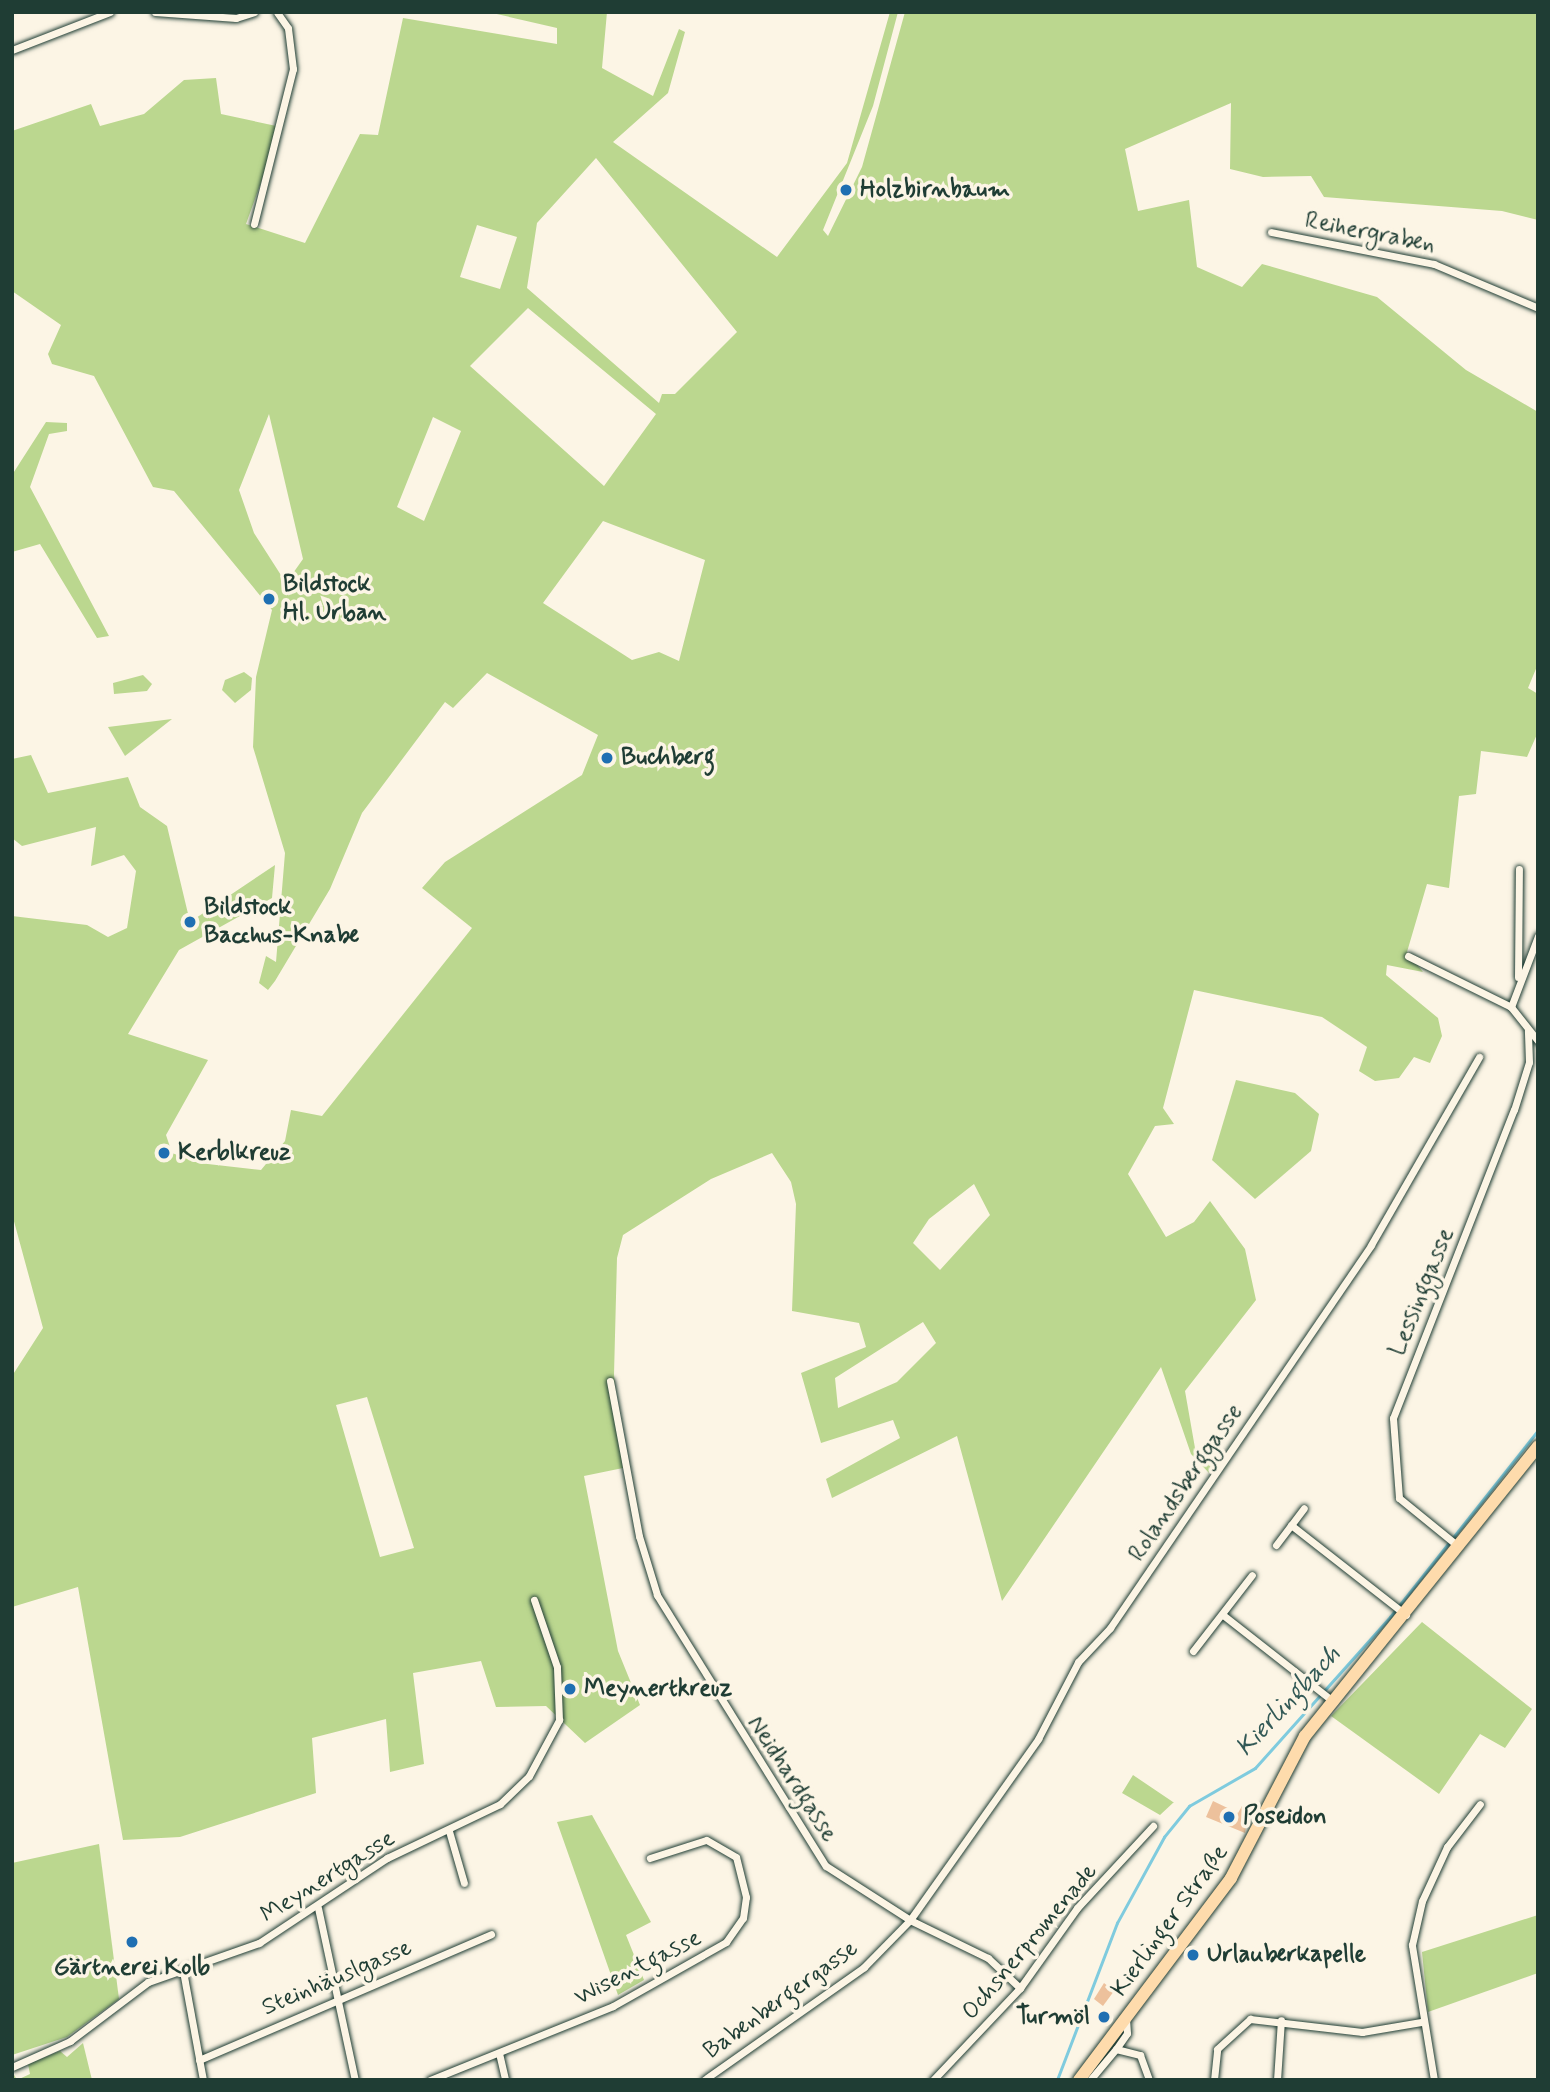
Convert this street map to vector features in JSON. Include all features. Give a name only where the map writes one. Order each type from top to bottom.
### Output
[{"type":"main road","name":"Kierlinger Straße","points":[[1079,2080],[1231,1878],[1305,1736],[1404,1614],[1451,1541],[1538,1446]]},
{"type":"street","points":[[12,50],[110,12]]},
{"type":"street","points":[[155,12],[236,18],[254,12]]},
{"type":"street","points":[[254,224],[293,69],[288,28],[277,12]]},
{"type":"street","name":"Reihergraben","points":[[1271,232],[1434,264],[1538,308]]},
{"type":"street","points":[[1511,1007],[1518,977],[1520,869]]},
{"type":"street","points":[[1518,977],[1538,936]]},
{"type":"street","points":[[1408,956],[1511,1007],[1538,1041]]},
{"type":"street","name":"Lessinggasse","points":[[1451,1541],[1399,1498],[1393,1418],[1514,1110],[1529,1062],[1528,1030]]},
{"type":"street","name":"Rolandsberggasse","points":[[910,1920],[1038,1740],[1077,1662],[1110,1628],[1371,1245],[1479,1057]]},
{"type":"street","name":"Neidhardgasse","points":[[610,1381],[639,1536],[657,1595],[695,1665],[826,1866],[910,1920],[969,1947],[1020,1988]]},
{"type":"street","points":[[1276,1545],[1304,1508]]},
{"type":"street","points":[[1291,1525],[1404,1614]]},
{"type":"street","points":[[1193,1651],[1252,1575]]},
{"type":"street","name":"Meynertgasse","points":[[12,2067],[70,2041],[148,1982],[183,1972],[259,1943],[318,1908],[387,1858],[449,1831],[500,1804],[529,1776],[552,1740],[559,1720],[557,1667],[534,1600]]},
{"type":"street","points":[[1223,1615],[1332,1700]]},
{"type":"street","points":[[1434,2080],[1421,2022],[1412,1945],[1422,1901],[1447,1847],[1480,1804]]},
{"type":"street","name":"Ochsnerpromenade","points":[[933,2080],[1020,1988],[1077,1908],[1153,1826]]},
{"type":"street","points":[[449,1831],[464,1883]]},
{"type":"street","name":"Wisentgasse","points":[[430,2080],[613,2006],[719,1949],[734,1934],[747,1884],[731,1851],[706,1840],[650,1858]]},
{"type":"street","points":[[318,1908],[355,2080]]},
{"type":"street","name":"Babenbergergasse","points":[[704,2080],[864,1967],[910,1920]]},
{"type":"street","name":"Steinhäuslgasse","points":[[199,2060],[337,1998],[491,1934]]},
{"type":"street","points":[[183,1972],[203,2080]]},
{"type":"street","points":[[1214,2080],[1217,2049],[1235,2027],[1264,2016],[1362,2032],[1421,2022]]},
{"type":"street","points":[[1090,2080],[1127,2033],[1126,2018]]},
{"type":"street","points":[[1277,2080],[1281,2020]]},
{"type":"street","points":[[1116,2049],[1140,2055],[1149,2080]]},
{"type":"street","points":[[499,2053],[505,2080]]},
{"type":"green space","points":[[488,12],[607,12],[602,68],[653,96],[679,29],[685,32],[668,93],[613,142],[777,257],[847,163],[890,12],[898,12],[873,106],[823,230],[828,236],[862,167],[905,12],[1538,12],[1538,220],[1502,211],[1324,197],[1311,176],[1263,177],[1230,169],[1231,103],[1125,149],[1138,211],[1189,200],[1197,267],[1242,287],[1262,264],[1377,297],[1466,370],[1538,412],[1538,664],[1528,688],[1538,694],[1538,732],[1527,757],[1481,751],[1476,794],[1459,796],[1449,888],[1427,884],[1407,952],[1423,972],[1387,965],[1386,975],[1438,1018],[1442,1036],[1430,1063],[1414,1057],[1399,1078],[1375,1081],[1359,1071],[1367,1047],[1322,1017],[1194,990],[1163,1108],[1174,1124],[1155,1126],[1128,1174],[1166,1237],[1194,1222],[1210,1201],[1245,1249],[1256,1300],[1185,1391],[1195,1448],[1212,1469],[1209,1473],[1191,1454],[1161,1367],[1002,1601],[957,1436],[832,1498],[826,1479],[900,1438],[893,1420],[821,1443],[801,1373],[866,1347],[859,1323],[792,1311],[796,1204],[791,1182],[772,1153],[711,1179],[623,1235],[617,1258],[614,1375],[623,1468],[584,1476],[618,1651],[640,1705],[585,1743],[546,1706],[496,1707],[481,1661],[413,1673],[424,1764],[390,1772],[386,1719],[312,1738],[316,1793],[180,1837],[123,1840],[78,1587],[12,1607],[12,1376],[43,1328],[12,1214],[12,916],[87,925],[108,937],[127,928],[136,871],[124,855],[91,866],[96,827],[22,846],[12,838],[12,759],[31,755],[48,793],[128,777],[140,807],[167,826],[190,922],[275,865],[272,898],[179,950],[128,1034],[208,1060],[166,1135],[172,1153],[199,1163],[261,1170],[285,1141],[291,1110],[322,1116],[472,928],[422,888],[445,862],[582,775],[598,735],[487,673],[453,708],[445,702],[362,813],[330,889],[275,981],[268,990],[259,983],[266,956],[276,962],[285,853],[253,747],[256,677],[272,610],[174,491],[153,487],[94,376],[52,364],[48,354],[61,325],[12,291],[12,131],[91,104],[100,126],[144,114],[184,80],[216,78],[221,114],[281,127],[246,224],[305,243],[360,134],[378,135],[403,18],[557,44],[557,28]],"holes":[[[596,158],[737,332],[675,394],[662,394],[659,403],[527,288],[537,223]],[[477,225],[517,237],[500,289],[460,277]],[[528,308],[656,414],[604,486],[470,366]],[[269,414],[303,559],[286,583],[254,533],[239,490]],[[433,417],[461,431],[424,521],[397,507]],[[603,521],[705,560],[679,661],[659,652],[632,660],[543,603]],[[974,1184],[990,1215],[940,1270],[913,1243],[929,1219]],[[923,1322],[936,1343],[897,1382],[838,1408],[835,1378]],[[367,1397],[414,1548],[380,1557],[336,1405]]]},
{"type":"green space","points":[[46,422],[67,423],[67,431],[49,434],[30,487],[109,636],[97,638],[40,544],[12,552],[12,475]]},
{"type":"green space","points":[[244,672],[252,678],[251,690],[235,703],[222,690],[225,680]]},
{"type":"green space","points":[[143,675],[152,684],[147,691],[114,694],[113,683]]},
{"type":"green space","points":[[172,719],[125,756],[108,727]]},
{"type":"green space","points":[[1236,1080],[1295,1093],[1319,1114],[1311,1151],[1255,1199],[1212,1160]]},
{"type":"green space","points":[[1422,1622],[1532,1709],[1505,1748],[1480,1734],[1439,1794],[1331,1716]]},
{"type":"green space","points":[[1133,1775],[1174,1802],[1160,1815],[1122,1793]]},
{"type":"green space","points":[[592,1815],[651,1922],[626,1935],[644,1980],[618,1995],[557,1822]]},
{"type":"green space","points":[[99,1844],[119,1999],[67,2037],[12,2055],[12,1863]]},
{"type":"green space","points":[[1538,1915],[1538,1973],[1428,2012],[1422,1952]]},
{"type":"green space","points":[[83,2043],[92,2080],[17,2080],[30,2074],[28,2064],[60,2051],[67,2057]]},
{"type":"building","name":"Poseidon","points":[[1213,1801],[1238,1813],[1242,1806],[1249,1810],[1245,1833],[1206,1817]]},
{"type":"building","points":[[1104,1983],[1114,1991],[1103,2006],[1094,1999]]},
{"type":"waterway","name":"Kierlingbach","points":[[1057,2080],[1117,1923],[1164,1837],[1189,1806],[1255,1768],[1390,1617],[1538,1430]]},
{"type":"place","name":"Holzbirnbaum","points":[[846,190]]},
{"type":"place","name":"Bildstock Hl. Urban","points":[[269,599]]},
{"type":"place","name":"Buchberg","points":[[607,758]]},
{"type":"place","name":"Bildstock Bacchus-Knabe","points":[[190,922]]},
{"type":"place","name":"Kerblkreuz","points":[[164,1153]]},
{"type":"place","name":"Meynertkreuz","points":[[570,1689]]},
{"type":"place","name":"Poseidon","points":[[1229,1817]]},
{"type":"place","name":"Gärtnerei Kolb","points":[[132,1942]]},
{"type":"place","name":"Urlauberkapelle","points":[[1193,1955]]},
{"type":"place","name":"Turmöl","points":[[1104,2017]]}]
